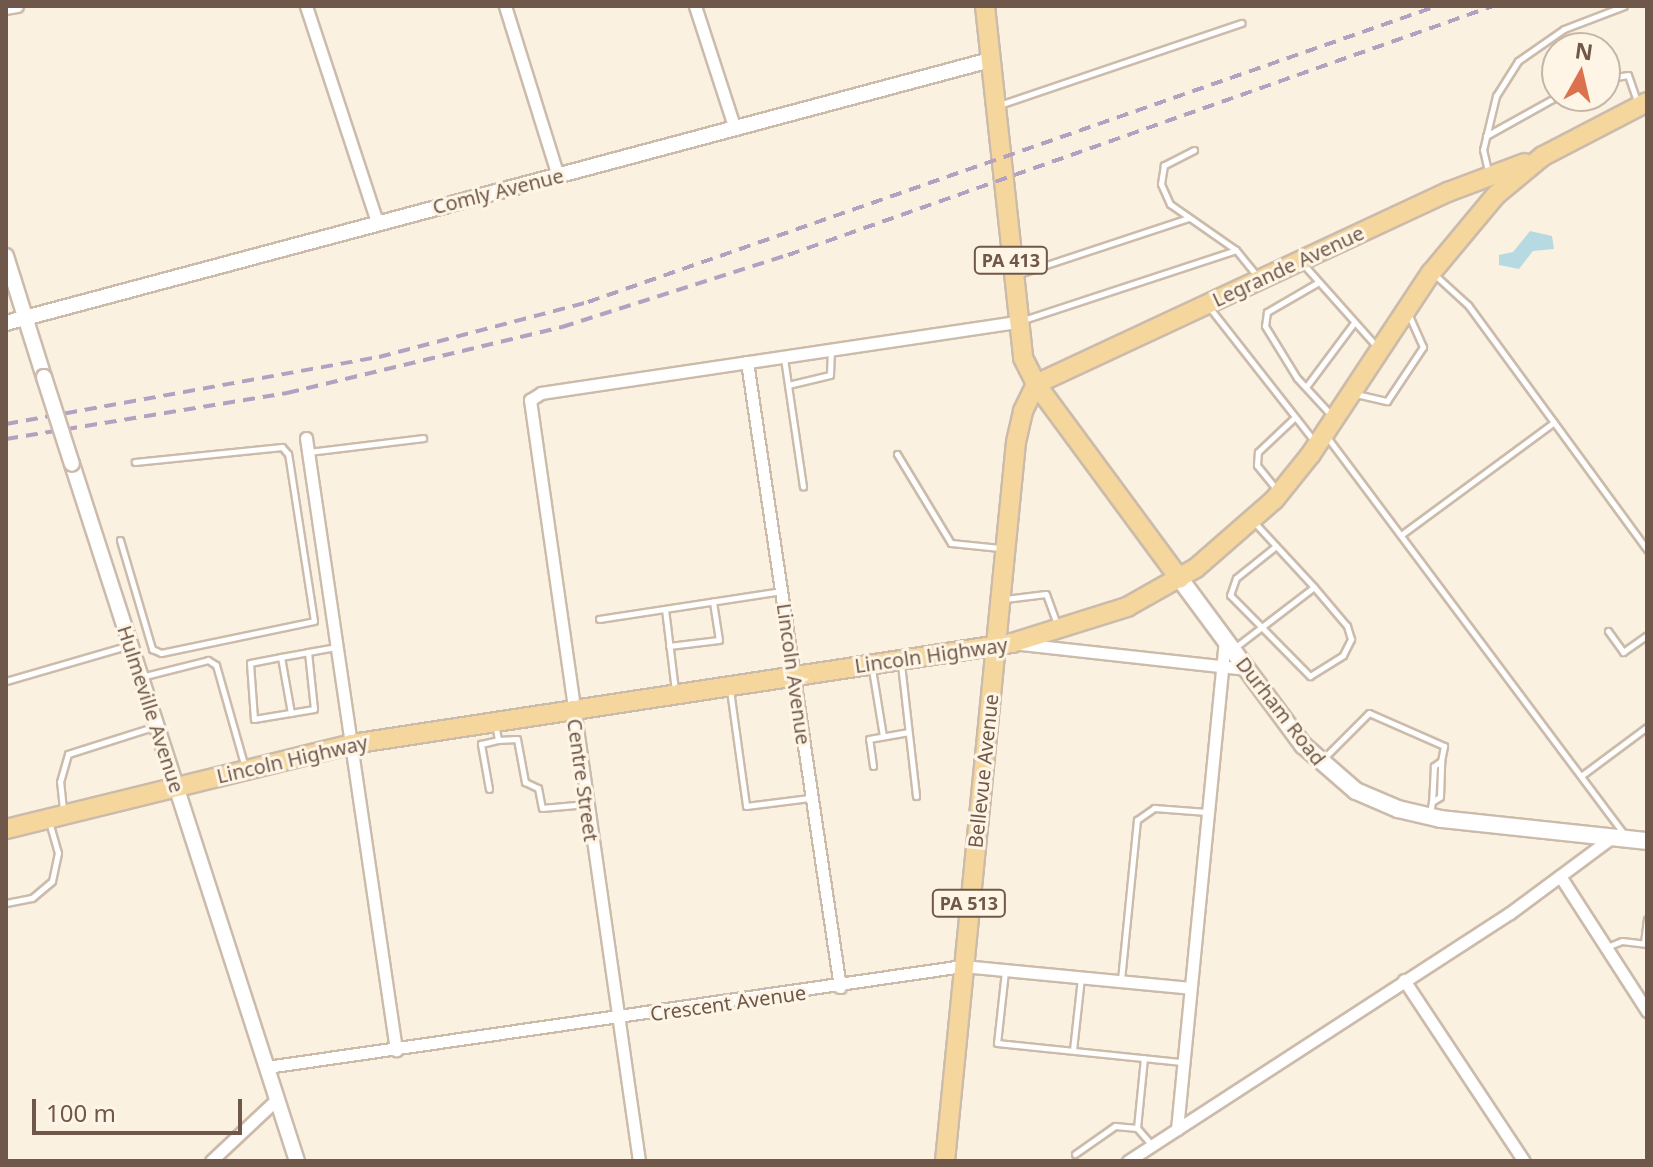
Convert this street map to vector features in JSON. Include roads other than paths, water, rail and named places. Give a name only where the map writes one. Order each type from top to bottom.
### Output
[{"type":"main road","name":"PA 413","points":[[985,6],[1018,322],[1023,358],[1036,384]]},
{"type":"main road","name":"Lincoln Highway","points":[[6,829],[352,744],[494,719],[1003,644],[1059,632],[1127,607],[1180,579],[1253,521],[1279,494],[1495,184],[1643,104]]},
{"type":"main road","name":"Legrande Avenue","points":[[1036,384],[1301,261],[1495,184]]},
{"type":"main road","name":"Bellevue Avenue","points":[[945,1161],[963,966],[1003,644],[1000,600],[1018,426],[1036,384]]},
{"type":"main road","name":"Durham Road","points":[[1036,384],[1319,763],[1376,802],[1647,841]]},
{"type":"street","points":[[6,8],[17,6]]},
{"type":"street","points":[[306,6],[377,222]]},
{"type":"street","points":[[505,6],[558,176]]},
{"type":"street","points":[[695,6],[735,129]]},
{"type":"street","name":"Comly Avenue","points":[[6,323],[990,60]]},
{"type":"street","name":"Hulmeville Avenue","points":[[6,256],[297,1161]]},
{"type":"street","points":[[747,362],[1018,322]]},
{"type":"street","name":"Centre Street","points":[[639,1161],[530,400],[541,393],[747,362]]},
{"type":"street","name":"Lincoln Avenue","points":[[747,362],[840,987]]},
{"type":"street","points":[[306,438],[396,1050]]},
{"type":"street","points":[[1003,644],[1246,669]]},
{"type":"street","points":[[1177,1129],[1222,666],[1229,645]]},
{"type":"street","points":[[1128,1161],[1560,876],[1611,838]]},
{"type":"street","points":[[1560,876],[1647,1011]]},
{"type":"street","name":"Crescent Avenue","points":[[267,1067],[840,987],[963,966],[1190,988]]},
{"type":"street","points":[[1404,980],[1524,1161]]},
{"type":"street","points":[[211,1161],[277,1099]]},
{"type":"lane","points":[[1495,184],[1483,156],[1485,137],[1496,96],[1518,61],[1564,29],[1624,6]]},
{"type":"lane","points":[[995,107],[1241,23]]},
{"type":"lane","points":[[1621,76],[1628,75],[1643,104]]},
{"type":"lane","points":[[1485,137],[1541,106]]},
{"type":"lane","points":[[1194,150],[1164,165],[1161,184],[1170,204],[1236,250],[1261,280]]},
{"type":"lane","points":[[1013,277],[1189,217]]},
{"type":"lane","points":[[1018,322],[1236,250]]},
{"type":"lane","points":[[1301,261],[1353,324],[1380,349]]},
{"type":"lane","points":[[1431,273],[1468,305],[1647,550]]},
{"type":"lane","points":[[1317,283],[1265,316],[1268,334],[1306,387],[1325,432],[1629,840]]},
{"type":"lane","points":[[1207,305],[1294,418],[1325,432]]},
{"type":"lane","points":[[1351,393],[1387,401],[1423,347],[1406,311]]},
{"type":"lane","points":[[1306,387],[1353,324]]},
{"type":"lane","points":[[788,385],[830,375],[831,350]]},
{"type":"lane","points":[[784,357],[803,487]]},
{"type":"lane","points":[[1279,494],[1257,465],[1258,452],[1294,418]]},
{"type":"lane","points":[[1401,535],[1554,422]]},
{"type":"lane","points":[[308,453],[423,438]]},
{"type":"lane","points":[[120,540],[152,649],[161,653],[314,621],[317,613],[288,454],[282,447],[135,462]]},
{"type":"lane","points":[[897,454],[951,543],[1005,548]]},
{"type":"lane","points":[[1253,521],[1314,587],[1349,630],[1349,646],[1315,675],[1304,673],[1260,630],[1230,591],[1236,578],[1276,546]]},
{"type":"lane","points":[[1229,645],[1260,630],[1314,587]]},
{"type":"lane","points":[[599,619],[783,591]]},
{"type":"lane","points":[[1000,600],[1046,594],[1059,632]]},
{"type":"lane","points":[[669,646],[719,640],[713,601]]},
{"type":"lane","points":[[120,612],[139,607]]},
{"type":"lane","points":[[665,609],[675,692]]},
{"type":"lane","points":[[1608,631],[1623,652],[1647,635]]},
{"type":"lane","points":[[6,681],[131,644]]},
{"type":"lane","points":[[308,652],[314,709],[254,719],[250,663],[308,652],[337,647]]},
{"type":"lane","points":[[281,657],[291,713]]},
{"type":"lane","points":[[901,659],[916,796]]},
{"type":"lane","points":[[140,677],[208,660],[216,665],[245,769]]},
{"type":"lane","points":[[872,664],[883,736]]},
{"type":"lane","points":[[729,685],[746,806],[811,798]]},
{"type":"lane","points":[[1319,763],[1369,713],[1444,746],[1440,797],[1431,809]]},
{"type":"lane","points":[[494,719],[498,740]]},
{"type":"lane","points":[[6,903],[32,898],[52,881],[58,853],[56,816],[60,782],[68,754],[156,726]]},
{"type":"lane","points":[[1581,776],[1647,727]]},
{"type":"lane","points":[[873,766],[869,739],[907,732]]},
{"type":"lane","points":[[489,789],[481,744],[517,739],[525,782],[538,788],[542,808],[587,804]]},
{"type":"lane","points":[[1431,809],[1434,766],[1441,761]]},
{"type":"lane","points":[[1121,981],[1137,820],[1154,808],[1207,812]]},
{"type":"lane","points":[[1606,947],[1622,941],[1645,943],[1647,919]]},
{"type":"lane","points":[[1005,970],[997,1043],[1183,1062]]},
{"type":"lane","points":[[1073,1050],[1081,977]]},
{"type":"lane","points":[[1137,1128],[1144,1058]]},
{"type":"lane","points":[[1075,1154],[1115,1126],[1137,1128],[1152,1145]]},
{"type":"water","points":[[1530,231],[1552,236],[1554,249],[1533,251],[1519,269],[1499,265],[1499,255],[1513,252]]},
{"type":"railway","points":[[6,424],[379,357],[588,302],[1437,6]]},
{"type":"railway","points":[[6,439],[287,393],[562,327],[788,255],[1493,6]]}]
